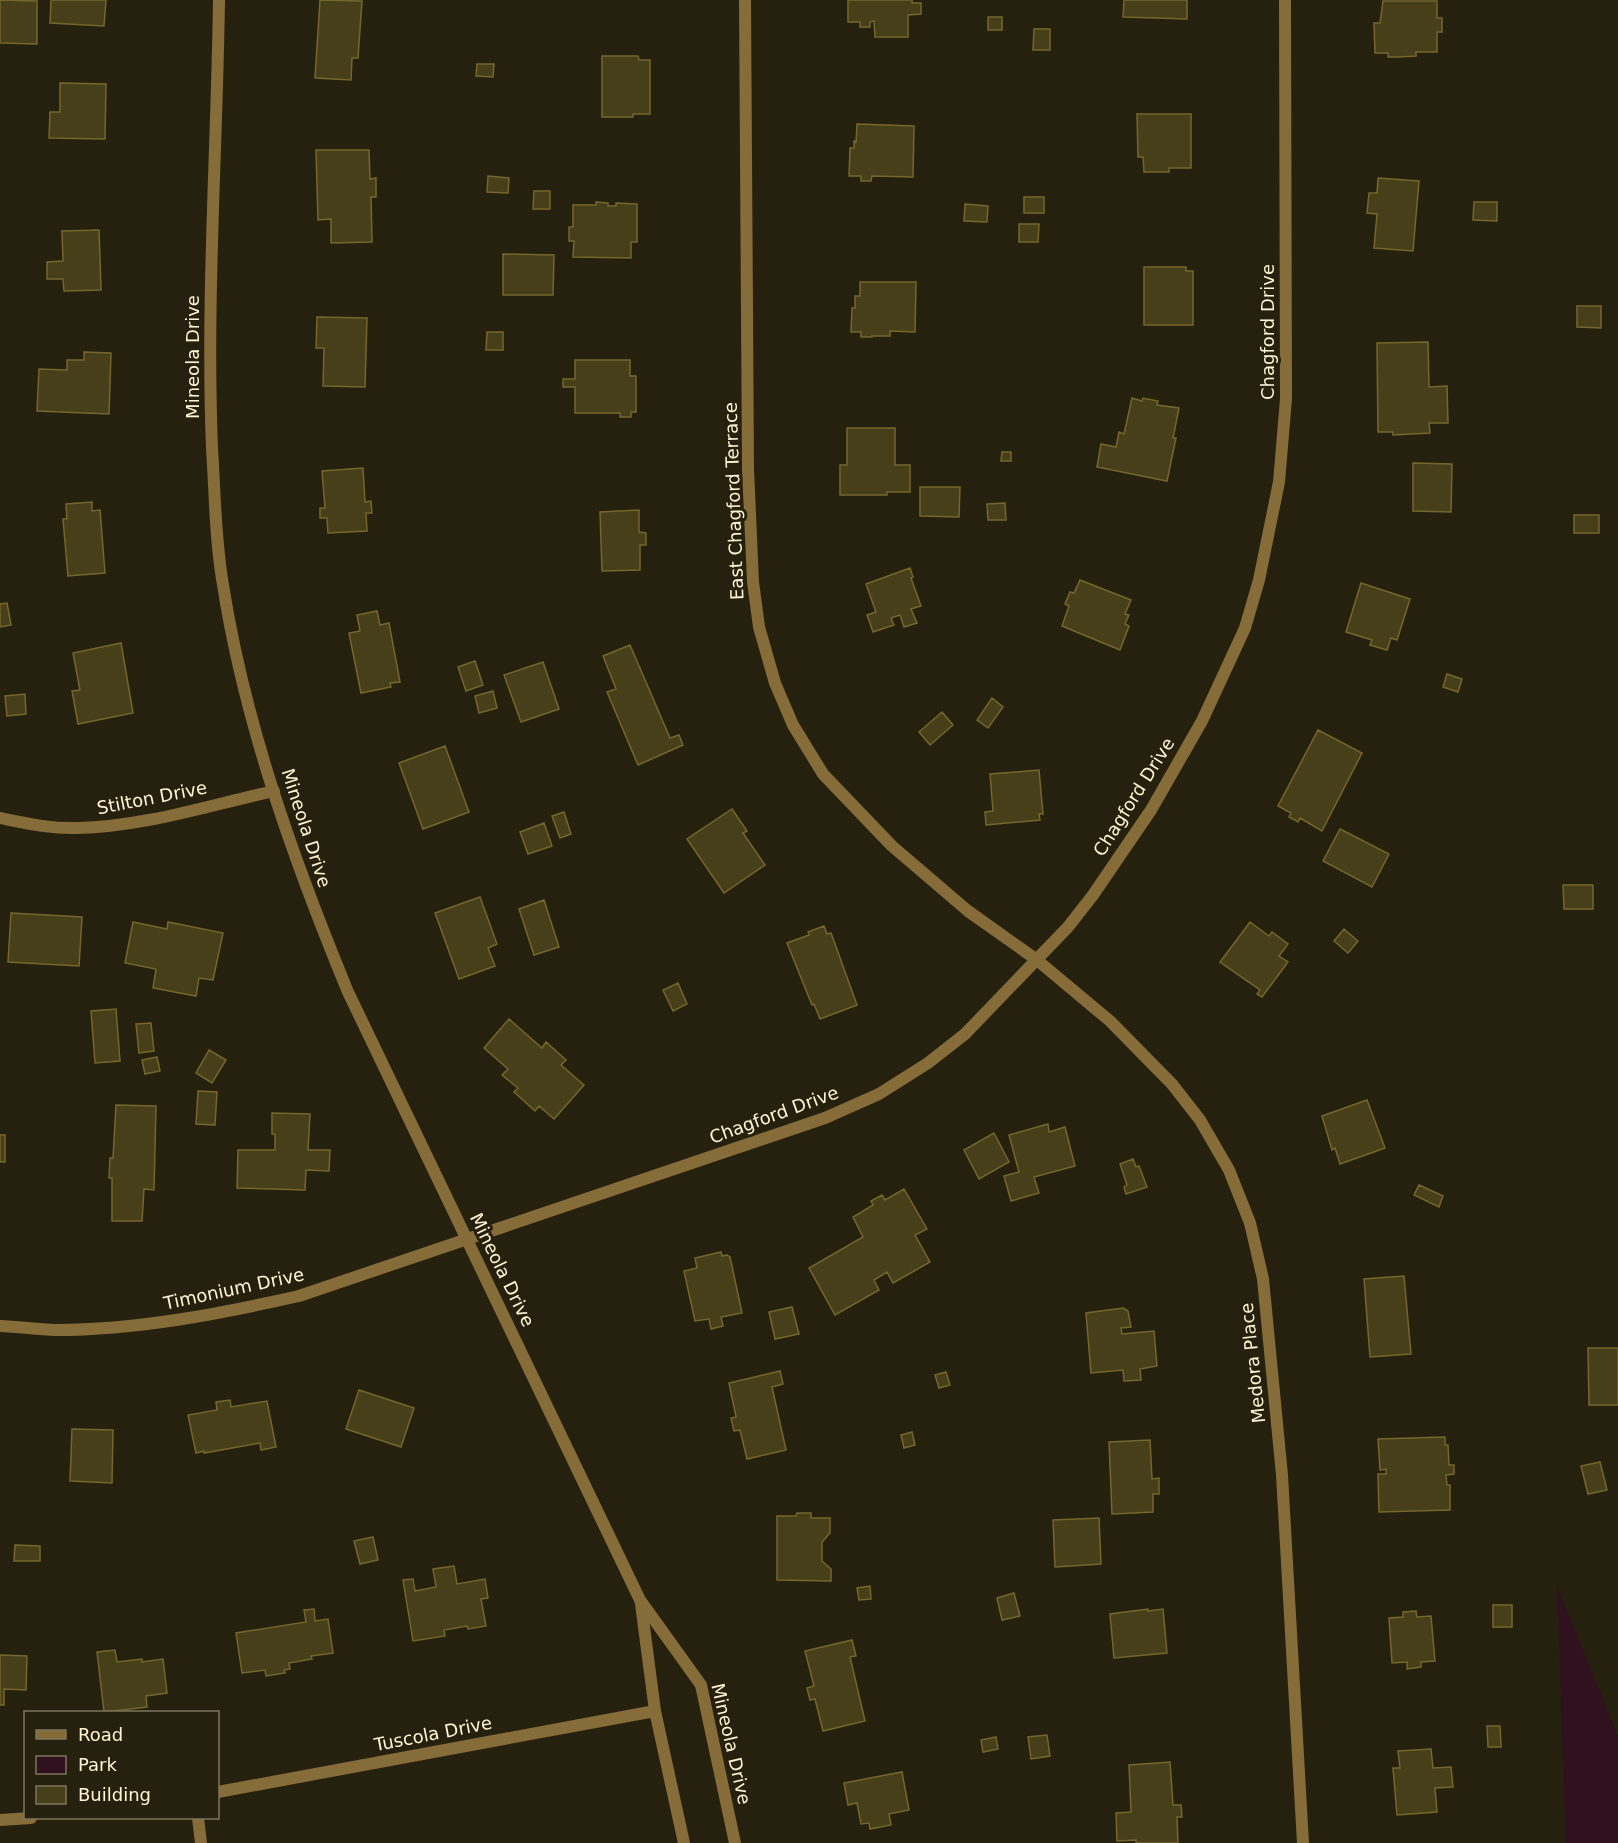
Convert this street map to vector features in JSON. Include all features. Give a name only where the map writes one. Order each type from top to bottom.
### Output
[{"type":"street","name":"Mineola Drive","points":[[219,0],[209,371],[216,531],[223,585],[244,691],[308,894],[348,992],[640,1599],[701,1685],[735,1843]]},
{"type":"street","name":"East Chagford Terrace","points":[[745,0],[748,469],[753,582],[759,627],[775,683],[794,725],[823,774],[892,846],[968,911],[1037,960]]},
{"type":"street","name":"Chagford Drive","points":[[467,1240],[825,1118],[879,1094],[928,1063],[964,1034],[1037,960],[1068,927],[1093,895],[1151,810],[1202,721],[1240,638],[1259,580],[1279,482],[1286,399],[1285,0]]},
{"type":"street","name":"Stilton Drive","points":[[0,818],[35,826],[76,828],[125,825],[274,791]]},
{"type":"street","name":"Medora Place","points":[[1037,960],[1110,1021],[1172,1084],[1200,1120],[1228,1170],[1250,1223],[1263,1279],[1282,1475],[1303,1843]]},
{"type":"street","name":"Timonium Drive","points":[[0,1326],[55,1330],[141,1325],[230,1312],[299,1296],[467,1240]]},
{"type":"street","name":"Mineola Drive","points":[[640,1599],[655,1711],[684,1843]]},
{"type":"street","name":"Tuscola Drive","points":[[219,1792],[655,1711]]},
{"type":"street","points":[[0,1820],[24,1818]]},
{"type":"street","points":[[198,1819],[201,1843]]},
{"type":"green space","points":[[1557,1586],[1618,1736],[1618,1843],[1566,1843]]},
{"type":"building","points":[[0,0],[37,1],[37,44],[0,43]]},
{"type":"building","points":[[51,0],[106,0],[104,26],[50,23]]},
{"type":"building","points":[[320,0],[362,1],[358,58],[352,58],[351,80],[315,78]]},
{"type":"building","points":[[848,0],[912,0],[912,3],[921,3],[921,14],[908,15],[908,37],[875,37],[874,21],[870,22],[870,27],[860,27],[860,22],[848,22]]},
{"type":"building","points":[[1124,0],[1187,0],[1187,19],[1123,17]]},
{"type":"building","points":[[1383,1],[1437,1],[1437,18],[1442,18],[1442,32],[1437,32],[1437,52],[1416,52],[1416,56],[1399,57],[1388,57],[1388,53],[1375,53],[1374,23],[1380,23]]},
{"type":"building","points":[[988,17],[1002,17],[1002,30],[988,30]]},
{"type":"building","points":[[1034,29],[1050,29],[1050,50],[1033,50]]},
{"type":"building","points":[[602,56],[638,56],[639,60],[650,60],[650,114],[633,114],[633,117],[602,117]]},
{"type":"building","points":[[477,64],[494,64],[493,77],[476,76]]},
{"type":"building","points":[[60,83],[106,84],[105,139],[49,138],[50,112],[60,112]]},
{"type":"building","points":[[1137,114],[1191,114],[1191,168],[1169,168],[1169,172],[1144,172],[1143,157],[1138,157]]},
{"type":"building","points":[[857,124],[914,126],[913,177],[872,176],[871,181],[861,181],[861,176],[849,176],[850,148],[854,148],[854,141],[856,142]]},
{"type":"building","points":[[316,150],[369,150],[370,179],[376,178],[376,197],[371,197],[372,242],[331,243],[331,219],[318,220]]},
{"type":"building","points":[[488,176],[509,178],[508,193],[487,192]]},
{"type":"building","points":[[1378,178],[1419,181],[1413,251],[1374,248],[1377,214],[1367,213],[1369,193],[1377,193]]},
{"type":"building","points":[[534,191],[550,191],[550,209],[533,209]]},
{"type":"building","points":[[1024,197],[1044,197],[1044,213],[1024,213]]},
{"type":"building","points":[[596,202],[608,203],[608,206],[616,206],[616,203],[637,204],[637,242],[631,242],[631,258],[573,257],[574,241],[569,241],[569,227],[573,227],[573,205],[596,205]]},
{"type":"building","points":[[1474,202],[1497,202],[1497,221],[1473,220]]},
{"type":"building","points":[[965,204],[988,206],[987,222],[964,221]]},
{"type":"building","points":[[1019,224],[1039,224],[1038,242],[1019,242]]},
{"type":"building","points":[[99,230],[101,290],[64,291],[63,279],[47,279],[47,262],[63,261],[62,231]]},
{"type":"building","points":[[503,254],[554,255],[553,295],[503,295]]},
{"type":"building","points":[[1144,267],[1186,267],[1186,271],[1193,271],[1193,325],[1144,325]]},
{"type":"building","points":[[860,282],[916,282],[915,332],[890,331],[890,336],[861,337],[861,332],[851,332],[852,308],[855,308],[855,296],[860,296]]},
{"type":"building","points":[[1577,306],[1601,306],[1601,328],[1577,327]]},
{"type":"building","points":[[317,317],[367,318],[365,387],[323,386],[324,348],[316,348]]},
{"type":"building","points":[[487,332],[503,332],[503,350],[486,350]]},
{"type":"building","points":[[1428,342],[1429,387],[1447,386],[1448,423],[1429,423],[1430,433],[1393,435],[1393,432],[1378,432],[1377,343]]},
{"type":"building","points":[[84,352],[111,353],[109,414],[37,411],[39,369],[67,370],[67,360],[84,360]]},
{"type":"building","points":[[575,360],[630,360],[630,376],[636,376],[636,412],[631,412],[631,417],[620,417],[620,413],[575,413],[575,387],[563,387],[563,379],[575,379]]},
{"type":"building","points":[[1132,398],[1142,401],[1143,398],[1158,401],[1157,405],[1179,408],[1173,438],[1176,438],[1167,481],[1097,467],[1101,444],[1116,447],[1119,432],[1124,434]]},
{"type":"building","points":[[847,428],[895,428],[895,465],[910,465],[910,492],[887,492],[887,495],[840,495],[840,465],[847,465]]},
{"type":"building","points":[[1002,452],[1011,452],[1011,461],[1001,461]]},
{"type":"building","points":[[1413,463],[1452,464],[1451,512],[1413,511]]},
{"type":"building","points":[[363,468],[365,502],[371,501],[372,513],[366,513],[367,531],[328,533],[327,518],[320,518],[320,508],[325,508],[322,471]]},
{"type":"building","points":[[920,487],[960,487],[959,517],[920,516]]},
{"type":"building","points":[[92,502],[92,511],[100,510],[105,573],[68,576],[63,519],[67,519],[66,504]]},
{"type":"building","points":[[1005,503],[1006,520],[988,520],[987,504]]},
{"type":"building","points":[[639,510],[639,532],[646,533],[646,545],[640,545],[640,570],[602,571],[600,512]]},
{"type":"building","points":[[1574,515],[1599,515],[1599,533],[1574,533]]},
{"type":"building","points":[[910,568],[913,577],[911,578],[921,606],[911,609],[917,623],[904,627],[900,615],[891,618],[894,625],[873,632],[867,615],[876,612],[866,584]]},
{"type":"building","points":[[1080,580],[1131,600],[1125,614],[1129,615],[1125,624],[1129,626],[1120,650],[1062,626],[1069,606],[1065,604],[1070,592],[1074,593]]},
{"type":"building","points":[[1361,583],[1410,599],[1397,640],[1391,638],[1387,650],[1370,645],[1372,640],[1346,632]]},
{"type":"building","points":[[7,603],[11,625],[0,627],[0,604]]},
{"type":"building","points":[[377,611],[380,625],[389,623],[400,682],[390,683],[391,687],[361,693],[349,633],[360,631],[357,615]]},
{"type":"building","points":[[121,643],[133,713],[78,724],[72,691],[80,690],[73,653]]},
{"type":"building","points":[[630,645],[670,738],[679,735],[683,745],[638,765],[607,692],[616,689],[603,656]]},
{"type":"building","points":[[475,661],[483,685],[466,691],[458,667]]},
{"type":"building","points":[[543,662],[559,709],[521,722],[504,675]]},
{"type":"building","points":[[1447,674],[1462,679],[1458,692],[1443,687]]},
{"type":"building","points":[[493,691],[497,708],[479,713],[475,696]]},
{"type":"building","points":[[25,694],[26,714],[7,716],[5,696]]},
{"type":"building","points":[[992,698],[1003,707],[988,728],[977,720]]},
{"type":"building","points":[[942,712],[953,725],[930,745],[919,732]]},
{"type":"building","points":[[1318,730],[1362,753],[1322,831],[1300,818],[1298,822],[1289,817],[1291,813],[1278,806]]},
{"type":"building","points":[[445,746],[469,812],[423,829],[399,763]]},
{"type":"building","points":[[1039,770],[1043,814],[1039,814],[1040,820],[986,825],[985,812],[993,811],[990,774]]},
{"type":"building","points":[[732,809],[747,831],[743,833],[765,865],[724,893],[687,839]]},
{"type":"building","points":[[564,812],[571,834],[560,838],[552,816]]},
{"type":"building","points":[[544,823],[552,846],[528,854],[520,832]]},
{"type":"building","points":[[1340,829],[1389,854],[1372,887],[1323,861]]},
{"type":"building","points":[[1563,885],[1593,885],[1593,909],[1564,909]]},
{"type":"building","points":[[480,897],[497,944],[488,948],[495,966],[459,979],[435,913]]},
{"type":"building","points":[[544,900],[559,947],[534,955],[519,909]]},
{"type":"building","points":[[11,913],[82,917],[79,966],[8,962]]},
{"type":"building","points":[[133,922],[167,929],[168,922],[223,933],[213,980],[199,978],[196,996],[153,988],[156,969],[125,963]]},
{"type":"building","points":[[1250,922],[1269,936],[1272,932],[1288,944],[1279,956],[1288,962],[1262,997],[1257,994],[1260,990],[1220,962]]},
{"type":"building","points":[[824,926],[827,934],[831,933],[857,1005],[820,1019],[787,943],[809,935],[808,932]]},
{"type":"building","points":[[1344,929],[1358,941],[1348,953],[1334,941]]},
{"type":"building","points":[[678,983],[687,1004],[673,1011],[663,990]]},
{"type":"building","points":[[116,1009],[120,1061],[95,1063],[91,1011]]},
{"type":"building","points":[[509,1019],[542,1048],[546,1042],[566,1060],[561,1065],[584,1085],[554,1119],[539,1106],[535,1111],[514,1092],[518,1088],[502,1075],[508,1069],[484,1048]]},
{"type":"building","points":[[151,1023],[154,1051],[139,1053],[136,1024]]},
{"type":"building","points":[[209,1050],[226,1060],[212,1083],[196,1073]]},
{"type":"building","points":[[157,1057],[160,1071],[145,1074],[142,1060]]},
{"type":"building","points":[[198,1091],[217,1092],[215,1125],[196,1124]]},
{"type":"building","points":[[1367,1100],[1385,1148],[1340,1164],[1335,1148],[1332,1150],[1322,1116]]},
{"type":"building","points":[[116,1105],[156,1106],[154,1190],[144,1189],[142,1221],[112,1221],[112,1178],[109,1178],[110,1158],[113,1158]]},
{"type":"building","points":[[272,1113],[310,1114],[308,1150],[330,1150],[329,1171],[306,1170],[305,1190],[237,1188],[238,1150],[275,1150]]},
{"type":"building","points":[[1048,1124],[1049,1132],[1065,1127],[1075,1166],[1034,1177],[1039,1193],[1011,1201],[1004,1176],[1019,1172],[1009,1135]]},
{"type":"building","points":[[994,1133],[1009,1162],[979,1179],[964,1150]]},
{"type":"building","points":[[0,1135],[5,1135],[5,1162],[0,1162]]},
{"type":"building","points":[[1133,1159],[1136,1167],[1139,1166],[1147,1187],[1126,1194],[1124,1187],[1127,1185],[1120,1164]]},
{"type":"building","points":[[1419,1185],[1443,1196],[1439,1207],[1414,1195]]},
{"type":"building","points":[[904,1189],[927,1229],[915,1235],[930,1262],[893,1283],[887,1272],[874,1280],[879,1290],[835,1315],[809,1268],[863,1237],[853,1217],[873,1205],[871,1201],[882,1195],[885,1200]]},
{"type":"building","points":[[721,1252],[722,1256],[730,1257],[742,1313],[721,1317],[723,1326],[711,1329],[709,1319],[695,1321],[684,1271],[697,1268],[695,1258]]},
{"type":"building","points":[[1404,1276],[1411,1354],[1370,1357],[1364,1279]]},
{"type":"building","points":[[792,1307],[799,1334],[775,1339],[769,1312]]},
{"type":"building","points":[[1123,1308],[1128,1311],[1131,1327],[1121,1328],[1122,1334],[1154,1331],[1157,1366],[1140,1369],[1141,1380],[1124,1381],[1123,1370],[1091,1373],[1086,1313]]},
{"type":"building","points":[[1588,1348],[1618,1348],[1618,1405],[1589,1405]]},
{"type":"building","points":[[780,1371],[783,1384],[772,1387],[786,1450],[747,1459],[740,1430],[734,1431],[731,1418],[736,1417],[729,1383]]},
{"type":"building","points":[[946,1372],[950,1385],[939,1388],[935,1375]]},
{"type":"building","points":[[359,1390],[414,1408],[401,1447],[346,1429]]},
{"type":"building","points":[[230,1400],[231,1407],[267,1401],[276,1447],[261,1450],[260,1443],[196,1453],[188,1415],[217,1410],[216,1402]]},
{"type":"building","points":[[72,1429],[113,1430],[112,1483],[70,1481]]},
{"type":"building","points":[[912,1432],[915,1445],[904,1448],[901,1435]]},
{"type":"building","points":[[1445,1437],[1445,1445],[1448,1445],[1449,1465],[1454,1465],[1454,1474],[1446,1475],[1447,1485],[1450,1485],[1450,1510],[1379,1512],[1378,1474],[1386,1474],[1386,1469],[1380,1470],[1378,1439]]},
{"type":"building","points":[[1150,1440],[1152,1479],[1159,1478],[1159,1494],[1153,1494],[1153,1512],[1112,1514],[1109,1442]]},
{"type":"building","points":[[1600,1462],[1607,1490],[1588,1494],[1581,1466]]},
{"type":"building","points":[[797,1513],[811,1513],[811,1518],[830,1518],[830,1533],[822,1542],[822,1561],[831,1569],[831,1581],[777,1580],[777,1516],[796,1516]]},
{"type":"building","points":[[1099,1518],[1101,1564],[1055,1567],[1053,1520]]},
{"type":"building","points":[[373,1537],[378,1560],[360,1564],[354,1541]]},
{"type":"building","points":[[15,1545],[40,1546],[40,1561],[14,1561]]},
{"type":"building","points":[[454,1566],[457,1584],[485,1579],[488,1598],[481,1599],[486,1626],[468,1629],[467,1626],[444,1630],[445,1636],[413,1641],[403,1580],[413,1579],[415,1591],[436,1587],[433,1569]]},
{"type":"building","points":[[870,1586],[871,1599],[859,1600],[857,1588]]},
{"type":"building","points":[[1014,1593],[1020,1616],[1002,1620],[997,1598]]},
{"type":"building","points":[[1493,1605],[1512,1605],[1512,1627],[1493,1627]]},
{"type":"building","points":[[314,1609],[315,1621],[328,1619],[333,1653],[311,1656],[312,1659],[289,1663],[290,1669],[284,1670],[285,1673],[266,1676],[265,1670],[242,1673],[236,1633],[306,1622],[304,1610]]},
{"type":"building","points":[[1148,1609],[1148,1611],[1163,1609],[1167,1653],[1114,1658],[1110,1614]]},
{"type":"building","points":[[1416,1611],[1417,1617],[1431,1616],[1435,1661],[1421,1662],[1421,1667],[1407,1669],[1407,1662],[1392,1663],[1389,1618],[1403,1617],[1403,1612]]},
{"type":"building","points":[[852,1640],[856,1656],[850,1657],[865,1721],[823,1731],[815,1699],[810,1700],[807,1688],[814,1686],[805,1651]]},
{"type":"building","points":[[115,1650],[117,1662],[163,1659],[167,1693],[146,1696],[147,1707],[104,1711],[97,1652]]},
{"type":"building","points":[[0,1655],[27,1656],[26,1690],[4,1689],[4,1705],[0,1705]]},
{"type":"building","points":[[1487,1726],[1500,1726],[1501,1747],[1488,1747]]},
{"type":"building","points":[[1047,1735],[1050,1756],[1031,1759],[1028,1737]]},
{"type":"building","points":[[996,1737],[998,1749],[983,1752],[981,1740]]},
{"type":"building","points":[[1431,1749],[1433,1768],[1451,1767],[1453,1787],[1435,1788],[1437,1812],[1397,1815],[1393,1768],[1400,1768],[1398,1751]]},
{"type":"building","points":[[1170,1762],[1173,1805],[1181,1805],[1182,1817],[1177,1817],[1178,1843],[1117,1841],[1116,1813],[1131,1812],[1129,1765]]},
{"type":"building","points":[[902,1772],[909,1810],[889,1814],[891,1825],[870,1829],[869,1823],[861,1824],[857,1803],[848,1805],[844,1783]]}]
